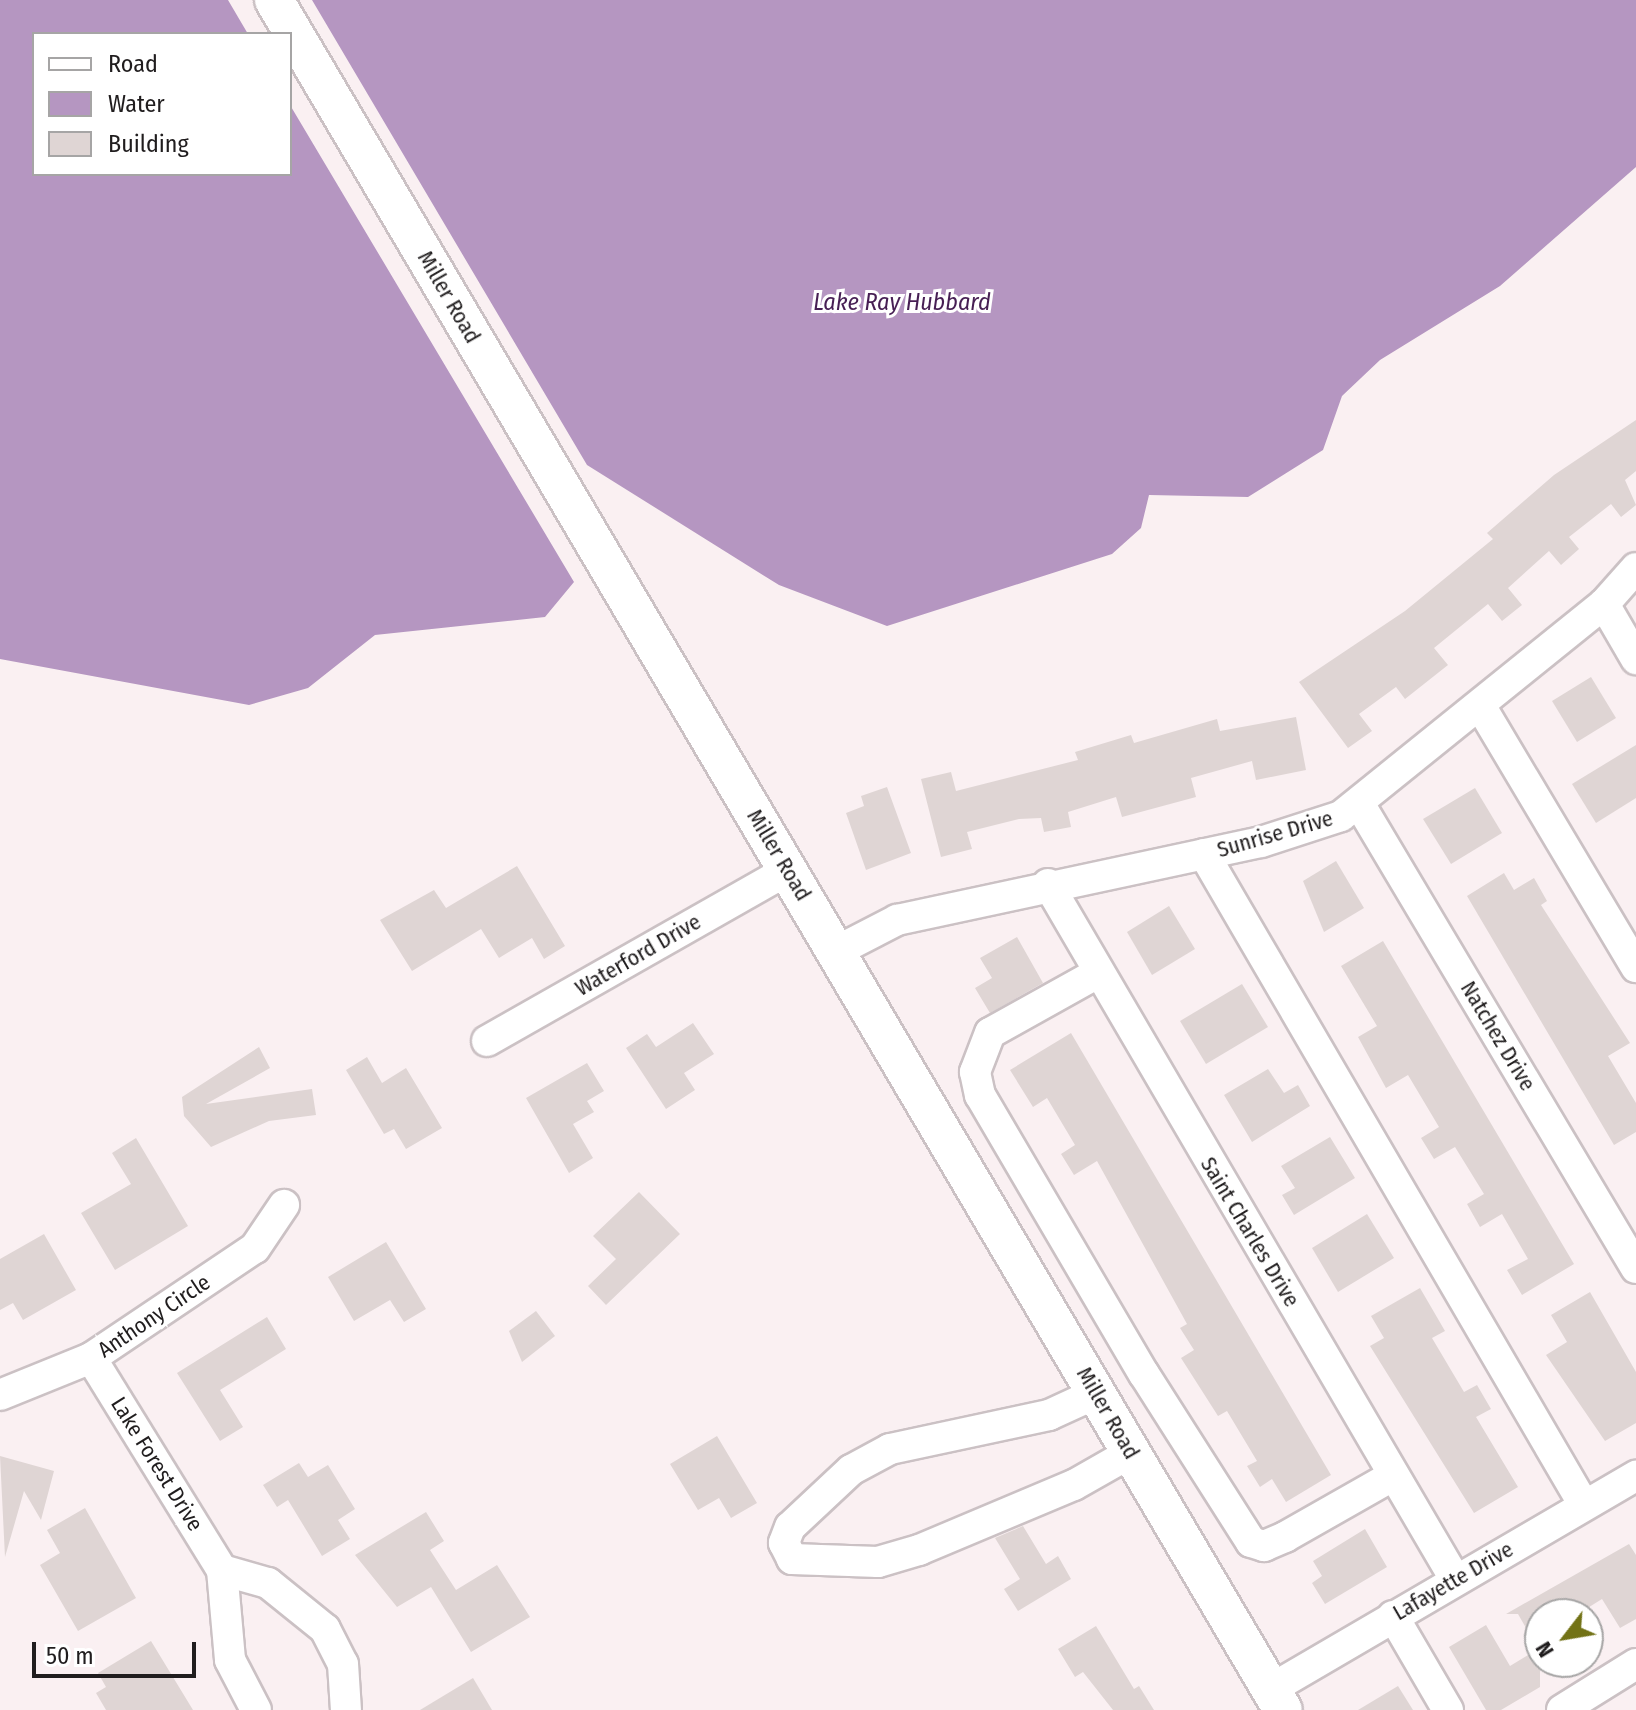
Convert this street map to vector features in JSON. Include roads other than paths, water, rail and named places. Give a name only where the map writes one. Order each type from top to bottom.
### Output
[{"type":"main road","name":"Miller Road","points":[[274,0],[1277,1700]]},
{"type":"street","name":"Sunrise Drive","points":[[837,951],[897,920],[1048,884],[1204,854],[1306,830],[1360,805],[1604,604],[1636,568]]},
{"type":"street","points":[[1604,604],[1636,659]]},
{"type":"street","points":[[1481,707],[1636,967]]},
{"type":"street","name":"Natchez Drive","points":[[1360,805],[1636,1268]]},
{"type":"street","points":[[1204,854],[1584,1505]]},
{"type":"street","name":"Waterford Drive","points":[[487,1041],[788,870]]},
{"type":"street","name":"Saint Charles Drive","points":[[1048,884],[1096,974],[1455,1579]]},
{"type":"street","points":[[1096,974],[990,1033],[975,1072],[980,1095],[1152,1387],[1251,1542],[1264,1546],[1285,1537],[1394,1475]]},
{"type":"street","name":"Anthony Circle","points":[[0,1395],[91,1358],[255,1248],[284,1205]]},
{"type":"street","name":"Lake Forest Drive","points":[[91,1358],[222,1570],[230,1660],[256,1710]]},
{"type":"street","points":[[1097,1393],[1049,1415],[890,1449],[851,1470],[790,1527],[784,1543],[792,1559],[878,1562],[919,1550],[1132,1452]]},
{"type":"street","name":"Lafayette Drive","points":[[1277,1700],[1393,1616],[1636,1476]]},
{"type":"street","points":[[222,1570],[268,1583],[325,1629],[343,1664],[346,1710]]},
{"type":"street","points":[[1393,1616],[1448,1710]]},
{"type":"street","points":[[1562,1710],[1636,1664]]},
{"type":"water","points":[[0,0],[228,0],[247,32],[32,32],[32,176],[292,176],[292,108],[574,582],[545,617],[375,635],[308,688],[249,705],[0,659]]},
{"type":"water","name":"Lake Ray Hubbard","points":[[312,0],[1636,0],[1636,167],[1500,286],[1380,360],[1342,396],[1323,450],[1248,497],[1149,495],[1141,528],[1112,554],[887,626],[779,585],[587,465]]}]
